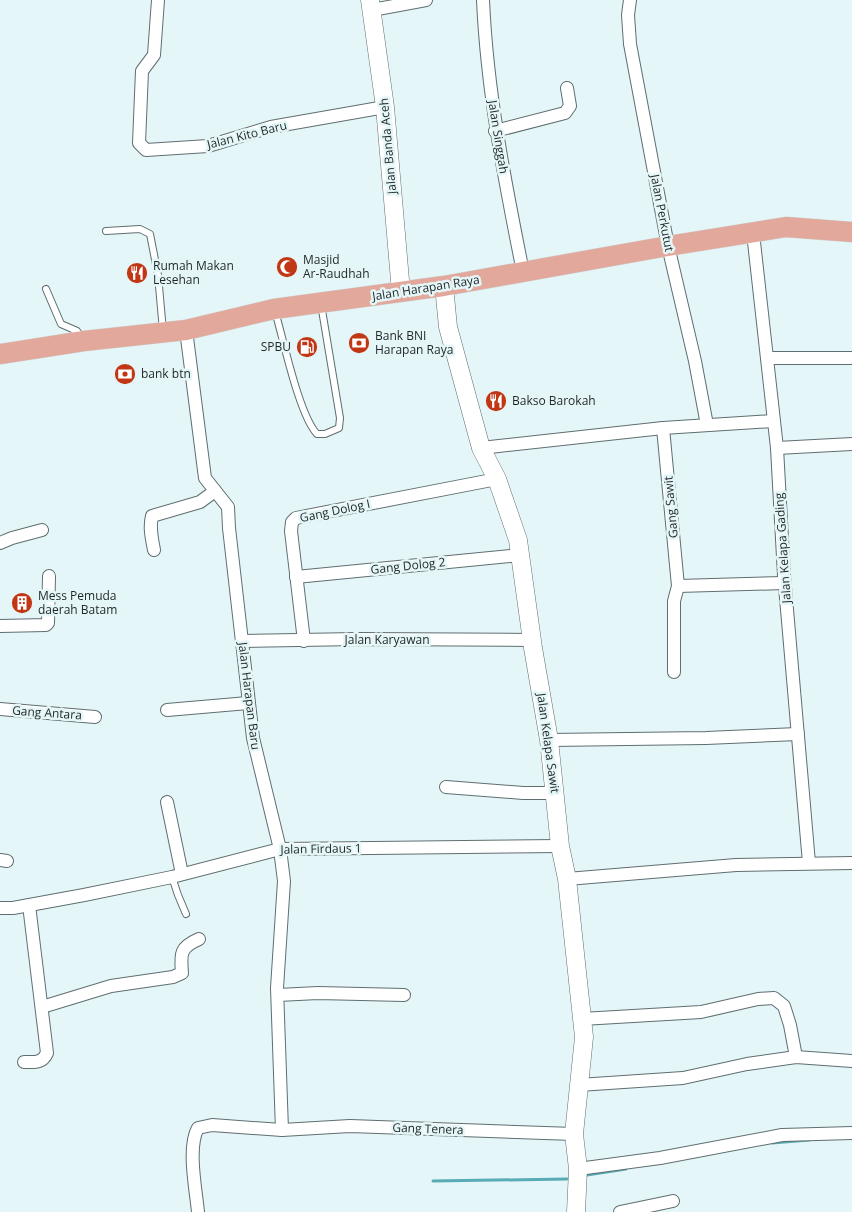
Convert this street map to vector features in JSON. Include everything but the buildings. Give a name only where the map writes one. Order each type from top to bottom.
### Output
[{"type":"main road","name":"Jalan Banda Aceh","points":[[371,5],[385,107],[400,292]]},
{"type":"main road","name":"Jalan Harapan Raya","points":[[0,354],[84,341],[186,330],[274,309],[444,286],[668,246],[786,228],[852,232]]},
{"type":"main road","name":"Jalan Kelapa Sawit","points":[[444,286],[448,327],[481,448],[497,478],[518,540],[549,740],[560,846],[567,879],[584,1037],[574,1134],[578,1169],[576,1212]]},
{"type":"street","name":"Jalan Kito Baru","points":[[158,0],[154,55],[142,71],[139,144],[146,150],[208,146],[271,127],[385,107]]},
{"type":"street","points":[[371,5],[426,0]]},
{"type":"street","name":"Jalan Singgah","points":[[483,0],[487,68],[496,131],[523,272]]},
{"type":"street","name":"Jalan Perkutut","points":[[630,0],[628,15],[630,44],[668,246],[695,361],[707,425]]},
{"type":"street","points":[[496,131],[565,113],[570,106],[567,88]]},
{"type":"street","name":"Jalan Kelapa Gading","points":[[753,233],[777,448],[784,583],[809,863]]},
{"type":"street","name":"Jalan Harapan Baru","points":[[186,330],[205,478],[228,507],[252,738],[280,849],[284,882],[278,995],[282,1130]]},
{"type":"street","points":[[767,358],[852,358]]},
{"type":"street","points":[[481,448],[664,428],[773,421]]},
{"type":"street","name":"Gang Sawit","points":[[664,428],[678,586],[674,601],[674,672]]},
{"type":"street","points":[[777,448],[852,444]]},
{"type":"street","name":"Gang Dolog I","points":[[304,641],[291,531],[292,522],[296,518],[497,478]]},
{"type":"street","points":[[154,550],[150,523],[152,516],[200,502],[215,490]]},
{"type":"street","points":[[0,543],[42,530]]},
{"type":"street","name":"Gang Dolog 2","points":[[296,577],[520,555]]},
{"type":"street","points":[[0,626],[46,625],[48,623],[49,576]]},
{"type":"street","points":[[678,586],[784,583]]},
{"type":"street","name":"Jalan Karyawan","points":[[242,642],[532,640]]},
{"type":"street","points":[[167,710],[248,703]]},
{"type":"street","name":"Gang Antara","points":[[0,709],[95,717]]},
{"type":"street","points":[[549,740],[706,738],[798,734]]},
{"type":"street","points":[[446,787],[555,793]]},
{"type":"street","points":[[167,802],[177,876]]},
{"type":"street","name":"Jalan Firdaus 1","points":[[0,908],[84,895],[177,876],[280,849],[560,846]]},
{"type":"street","points":[[567,879],[736,865],[852,863]]},
{"type":"street","points":[[24,1062],[39,1062],[44,1059],[47,1053],[29,904]]},
{"type":"street","points":[[42,1007],[111,986],[172,977],[182,972],[183,949],[185,945],[199,939]]},
{"type":"street","points":[[278,995],[318,993],[404,995]]},
{"type":"street","points":[[582,1019],[701,1012],[758,999],[774,998],[784,1006],[796,1057]]},
{"type":"street","points":[[579,1085],[683,1078],[747,1064],[796,1057],[852,1061]]},
{"type":"street","name":"Gang Tenera","points":[[198,1212],[192,1151],[193,1137],[198,1128],[212,1125],[282,1130],[350,1126],[574,1134]]},
{"type":"street","points":[[578,1169],[660,1158],[782,1136],[836,1132],[852,1133]]},
{"type":"street","points":[[620,1212],[674,1201]]},
{"type":"lane","points":[[106,231],[140,229],[150,234],[158,275],[164,332]]},
{"type":"lane","points":[[46,289],[61,324],[77,331],[84,341]]},
{"type":"lane","points":[[274,309],[310,428],[316,434],[325,434],[339,428],[340,418],[321,303]]},
{"type":"lane","points":[[177,876],[178,895],[186,914]]},
{"type":"waterway","points":[[772,1143],[809,1140]]},
{"type":"waterway","points":[[587,1175],[626,1169]]},
{"type":"waterway","points":[[433,1181],[567,1179]]},
{"type":"place","name":"Masjid Ar-Raudhah","points":[[287,267]]},
{"type":"place","name":"Rumah Makan Lesehan","points":[[137,273]]},
{"type":"place","name":"Bank BNI Harapan Raya","points":[[359,343]]},
{"type":"place","name":"SPBU","points":[[307,347]]},
{"type":"place","name":"bank btn","points":[[125,374]]},
{"type":"place","name":"Bakso Barokah","points":[[496,401]]},
{"type":"place","name":"Mess Pemuda daerah Batam","points":[[22,603]]}]
